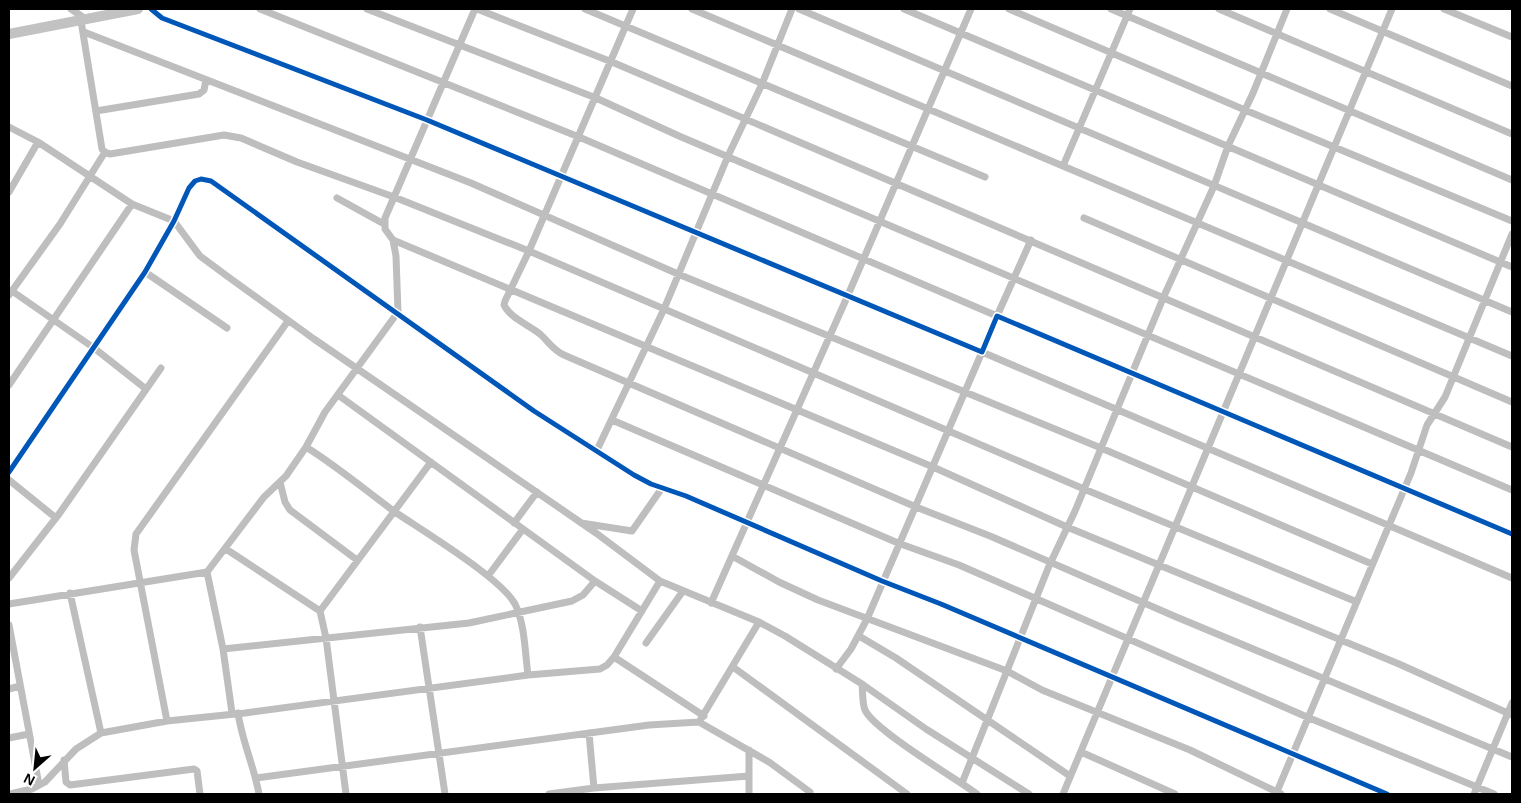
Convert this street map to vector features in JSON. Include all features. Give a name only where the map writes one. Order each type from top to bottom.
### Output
[{"type":"main road","points":[[9,34],[84,24],[138,9]]},
{"type":"street","points":[[71,9],[84,24],[206,80],[544,214],[678,274],[831,335],[1372,564]]},
{"type":"street","points":[[151,9],[162,18],[427,120],[561,175],[1512,578]]},
{"type":"street","points":[[260,9],[578,137],[1512,534]]},
{"type":"street","points":[[367,9],[596,98],[1512,490]]},
{"type":"street","points":[[384,224],[476,9],[612,62],[1512,446]]},
{"type":"street","points":[[585,9],[985,177]]},
{"type":"street","points":[[634,9],[528,251],[504,301],[505,308],[541,335],[555,351],[916,507],[1051,562],[1512,758]]},
{"type":"street","points":[[692,9],[1512,356]]},
{"type":"street","points":[[597,450],[664,309],[728,156],[762,84],[792,9]]},
{"type":"street","points":[[799,9],[1512,312]]},
{"type":"street","points":[[904,9],[1512,267]]},
{"type":"street","points":[[711,603],[831,335],[971,9]]},
{"type":"street","points":[[1009,9],[1512,221]]},
{"type":"street","points":[[1111,9],[1128,12],[1512,180]]},
{"type":"street","points":[[1218,9],[1276,32],[1512,134]]},
{"type":"street","points":[[962,783],[1035,599],[1068,527],[1164,296],[1214,186],[1228,146],[1262,72],[1276,32],[1287,9]]},
{"type":"street","points":[[1330,9],[1512,86]]},
{"type":"street","points":[[1066,793],[1070,776],[1096,713],[1392,9]]},
{"type":"street","points":[[1444,9],[1512,37]]},
{"type":"street","points":[[1063,166],[1128,12]]},
{"type":"street","points":[[84,24],[102,149],[105,152],[110,154],[224,135],[234,135],[296,162],[394,197],[528,251],[1084,489],[1357,602]]},
{"type":"street","points":[[96,111],[200,94],[204,90],[206,80]]},
{"type":"street","points":[[9,127],[38,142],[132,204],[174,221],[200,256],[288,321],[581,523],[660,581],[759,622],[862,684],[1029,794]]},
{"type":"street","points":[[9,192],[38,142]]},
{"type":"street","points":[[105,152],[90,178],[10,293],[53,318],[146,389]]},
{"type":"street","points":[[9,472],[146,272],[195,181],[202,179],[211,181],[398,312],[534,411],[634,475],[1387,794]]},
{"type":"street","points":[[9,604],[140,581],[207,572],[226,549],[264,497],[280,482],[306,447],[325,412],[398,312],[396,256],[393,240],[384,224],[337,198]]},
{"type":"street","points":[[9,385],[53,318],[101,253],[132,204]]},
{"type":"street","points":[[1084,218],[1512,402]]},
{"type":"street","points":[[732,556],[779,582],[867,620],[1007,671],[1042,690],[1190,750],[1278,794],[1307,717],[1420,450],[1425,430],[1445,397],[1512,234]]},
{"type":"street","points":[[393,240],[933,467],[1068,527],[1339,640],[1510,714]]},
{"type":"street","points":[[836,669],[859,636],[867,620],[898,543],[916,507],[1031,240]]},
{"type":"street","points":[[146,272],[227,328]]},
{"type":"street","points":[[167,721],[134,550],[136,534],[288,321]]},
{"type":"street","points":[[9,578],[56,518],[161,368]]},
{"type":"street","points":[[338,395],[595,581],[642,611]]},
{"type":"street","points":[[612,420],[898,543],[959,565],[1475,791],[1494,794]]},
{"type":"street","points":[[306,447],[332,463],[393,510],[488,576],[509,595],[518,612],[528,675]]},
{"type":"street","points":[[320,611],[393,510],[431,462]]},
{"type":"street","points":[[9,480],[56,518]]},
{"type":"street","points":[[280,482],[285,502],[290,510],[357,560]]},
{"type":"street","points":[[581,523],[632,531],[662,488]]},
{"type":"street","points":[[514,523],[536,492]]},
{"type":"street","points":[[488,576],[523,529]]},
{"type":"street","points":[[226,549],[320,611],[326,638],[346,794]]},
{"type":"street","points":[[207,572],[235,713],[242,739],[252,760],[259,794]]},
{"type":"street","points":[[223,649],[469,623],[572,601],[583,595],[595,581]]},
{"type":"street","points":[[10,794],[45,782],[64,760],[82,744],[101,733],[167,721],[333,702],[430,687],[462,685],[528,675],[600,669],[607,665],[614,657],[660,581]]},
{"type":"street","points":[[646,643],[683,591]]},
{"type":"street","points":[[70,593],[101,733]]},
{"type":"street","points":[[701,719],[759,622]]},
{"type":"street","points":[[9,625],[38,785]]},
{"type":"street","points":[[420,627],[445,794]]},
{"type":"street","points":[[859,636],[896,658],[1070,776]]},
{"type":"street","points":[[614,657],[701,719],[810,792]]},
{"type":"street","points":[[733,667],[907,794]]},
{"type":"street","points":[[862,684],[864,708],[868,716],[892,736],[976,794]]},
{"type":"street","points":[[9,689],[20,686]]},
{"type":"street","points":[[1475,791],[1492,749],[1510,714],[1512,703]]},
{"type":"street","points":[[256,778],[440,752],[701,719]]},
{"type":"street","points":[[589,733],[594,788]]},
{"type":"street","points":[[9,738],[29,734]]},
{"type":"street","points":[[749,750],[750,794]]},
{"type":"street","points":[[1081,752],[1175,794]]},
{"type":"street","points":[[64,760],[66,782],[70,786],[194,768],[197,771],[200,794]]},
{"type":"street","points":[[549,794],[594,788],[749,776]]},
{"type":"cycle path","points":[[151,9],[162,18],[427,120],[982,352],[997,316],[1512,534]]},
{"type":"cycle path","points":[[9,472],[145,272],[174,221],[189,188],[195,181],[201,179],[211,181],[534,411],[651,484],[686,496],[882,581],[941,604],[1387,794]]}]
